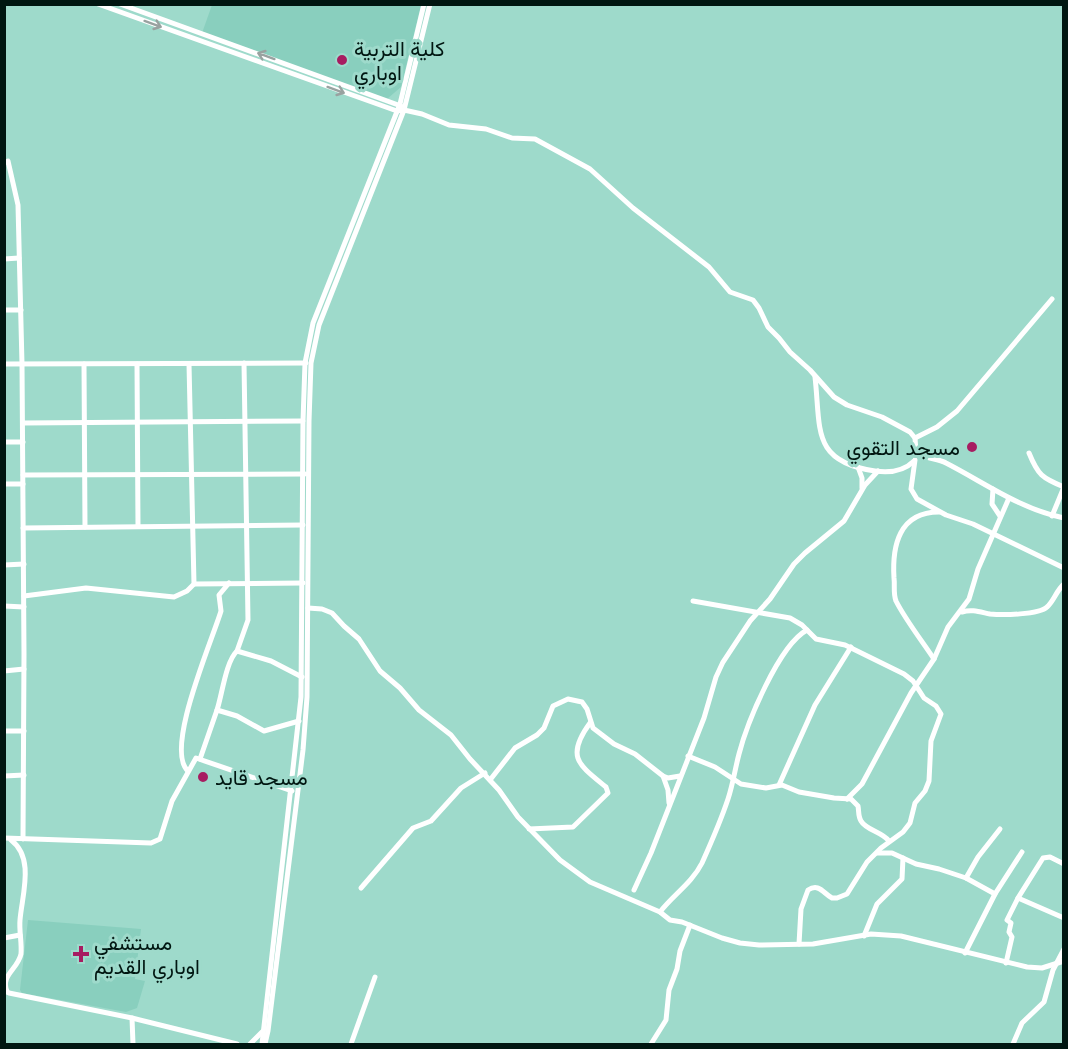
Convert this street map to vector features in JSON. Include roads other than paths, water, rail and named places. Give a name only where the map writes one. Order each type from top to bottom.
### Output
[{"type":"street","points":[[98,4],[381,106],[422,114],[449,125],[477,127],[512,138],[535,139],[590,169],[633,208],[709,267],[730,292],[753,300],[768,327],[840,402],[882,417],[910,432],[915,438],[915,449],[918,454],[944,462],[1009,498],[1052,516],[1064,518]]},
{"type":"street","points":[[120,4],[400,104]]},
{"type":"street","points":[[263,1044],[268,1031],[303,750],[307,697],[307,474],[303,421],[313,323],[391,127],[401,111],[400,104],[424,4]]},
{"type":"street","points":[[263,1044],[292,791],[302,677],[303,525],[309,421],[308,363],[319,325],[401,111],[430,4]]},
{"type":"street","points":[[382,98],[398,96],[404,89]]},
{"type":"street","points":[[381,106],[390,115],[391,127]]},
{"type":"street","points":[[4,163],[8,161],[18,205],[21,310],[24,564],[23,839]]},
{"type":"street","points":[[4,259],[19,258]]},
{"type":"street","points":[[915,438],[938,426],[957,411],[1052,299]]},
{"type":"street","points":[[4,310],[21,310]]},
{"type":"street","points":[[200,759],[234,653],[237,651],[248,620],[244,363]]},
{"type":"street","points":[[4,364],[308,363]]},
{"type":"street","points":[[84,364],[85,527]]},
{"type":"street","points":[[137,364],[138,526]]},
{"type":"street","points":[[189,364],[194,584]]},
{"type":"street","points":[[815,375],[822,435],[827,450],[837,460],[878,471],[904,469],[915,460]]},
{"type":"street","points":[[23,423],[303,421]]},
{"type":"street","points":[[4,442],[23,442]]},
{"type":"street","points":[[1029,453],[1040,476],[1064,487],[1052,516]]},
{"type":"street","points":[[918,454],[911,482],[912,493],[917,499],[1064,568]]},
{"type":"street","points":[[858,467],[862,478],[862,490]]},
{"type":"street","points":[[634,890],[704,718],[716,677],[723,662],[758,611],[770,599],[800,558],[844,521],[862,490],[878,471]]},
{"type":"street","points":[[23,475],[307,474]]},
{"type":"street","points":[[4,484],[23,484]]},
{"type":"street","points":[[993,489],[992,504],[1000,516]]},
{"type":"street","points":[[847,799],[862,784],[915,686],[934,659],[943,635],[969,599],[978,569],[1009,498]]},
{"type":"street","points":[[934,659],[896,599],[894,561],[896,544],[909,522],[922,515],[941,512]]},
{"type":"street","points":[[23,528],[303,525]]},
{"type":"street","points":[[4,565],[24,564]]},
{"type":"street","points":[[188,771],[181,757],[182,732],[187,706],[221,611],[219,595],[229,583]]},
{"type":"street","points":[[24,596],[86,588],[174,597],[187,591],[194,584],[303,583]]},
{"type":"street","points":[[960,612],[971,610],[1000,614],[1039,612],[1050,605],[1057,590],[1064,584]]},
{"type":"street","points":[[693,601],[790,618],[822,642],[850,647],[904,674],[924,698],[940,710],[941,719],[931,741],[928,786],[915,803],[907,828],[875,854],[860,871],[843,897],[832,898],[816,887],[808,890],[803,898],[801,909],[800,944]]},
{"type":"street","points":[[4,606],[24,607]]},
{"type":"street","points":[[308,608],[327,610],[359,639],[380,671],[400,688],[419,710],[452,735],[470,759],[485,773],[518,817],[560,860],[602,888],[660,912],[670,920],[722,938],[759,945],[823,943],[893,934],[1006,963],[1035,968],[1064,961]]},
{"type":"street","points":[[660,912],[688,884],[700,866],[728,801],[742,741],[758,703],[791,642],[807,630]]},
{"type":"street","points":[[779,785],[815,705],[850,647]]},
{"type":"street","points":[[237,651],[271,661],[302,677]]},
{"type":"street","points":[[4,671],[24,669]]},
{"type":"street","points":[[490,780],[515,748],[544,728],[550,710],[558,702],[568,699],[582,702],[587,709],[591,723],[614,744],[635,754],[663,776],[668,778],[680,776]]},
{"type":"street","points":[[217,710],[237,716],[264,730],[299,721]]},
{"type":"street","points":[[529,829],[573,827],[608,793],[606,787],[583,768],[578,759],[579,744],[591,723]]},
{"type":"street","points":[[4,731],[24,731]]},
{"type":"street","points":[[688,756],[715,767],[733,780],[757,787],[779,785],[799,792],[847,799],[856,803],[864,825],[880,832],[889,841]]},
{"type":"street","points":[[7,839],[151,843],[160,839],[172,801],[196,758],[292,791]]},
{"type":"street","points":[[361,888],[413,828],[431,821],[461,788],[485,773]]},
{"type":"street","points":[[4,776],[24,775]]},
{"type":"street","points":[[663,776],[668,790],[669,806]]},
{"type":"street","points":[[966,878],[978,857],[1000,829]]},
{"type":"street","points":[[7,839],[20,849],[25,862],[21,948],[14,970],[5,977],[7,992],[132,1018],[237,1044]]},
{"type":"street","points":[[965,952],[995,894],[1022,852]]},
{"type":"street","points":[[875,854],[892,853],[916,864],[966,878],[995,894]]},
{"type":"street","points":[[1006,963],[1012,939],[1009,933],[1011,923],[1007,920],[1018,898],[1043,858],[1050,857],[1062,862]]},
{"type":"street","points":[[864,936],[877,904],[902,879],[903,858]]},
{"type":"street","points":[[1018,898],[1064,918]]},
{"type":"street","points":[[651,1044],[666,1020],[669,990],[690,926]]},
{"type":"street","points":[[4,938],[20,935]]},
{"type":"street","points":[[1013,1044],[1022,1023],[1044,1002],[1056,963],[1064,949]]},
{"type":"street","points":[[351,1044],[375,977]]},
{"type":"street","points":[[132,1018],[133,1044]]},
{"type":"street","points":[[250,1044],[263,1030]]},
{"type":"place","name":"كلية التربية اوباري","points":[[342,60]]},
{"type":"place","name":"مسجد التقوي","points":[[972,447]]},
{"type":"place","name":"مسجد قايد","points":[[203,777]]},
{"type":"place","name":"مستشفي اوباري القديم","points":[[81,954]]}]
